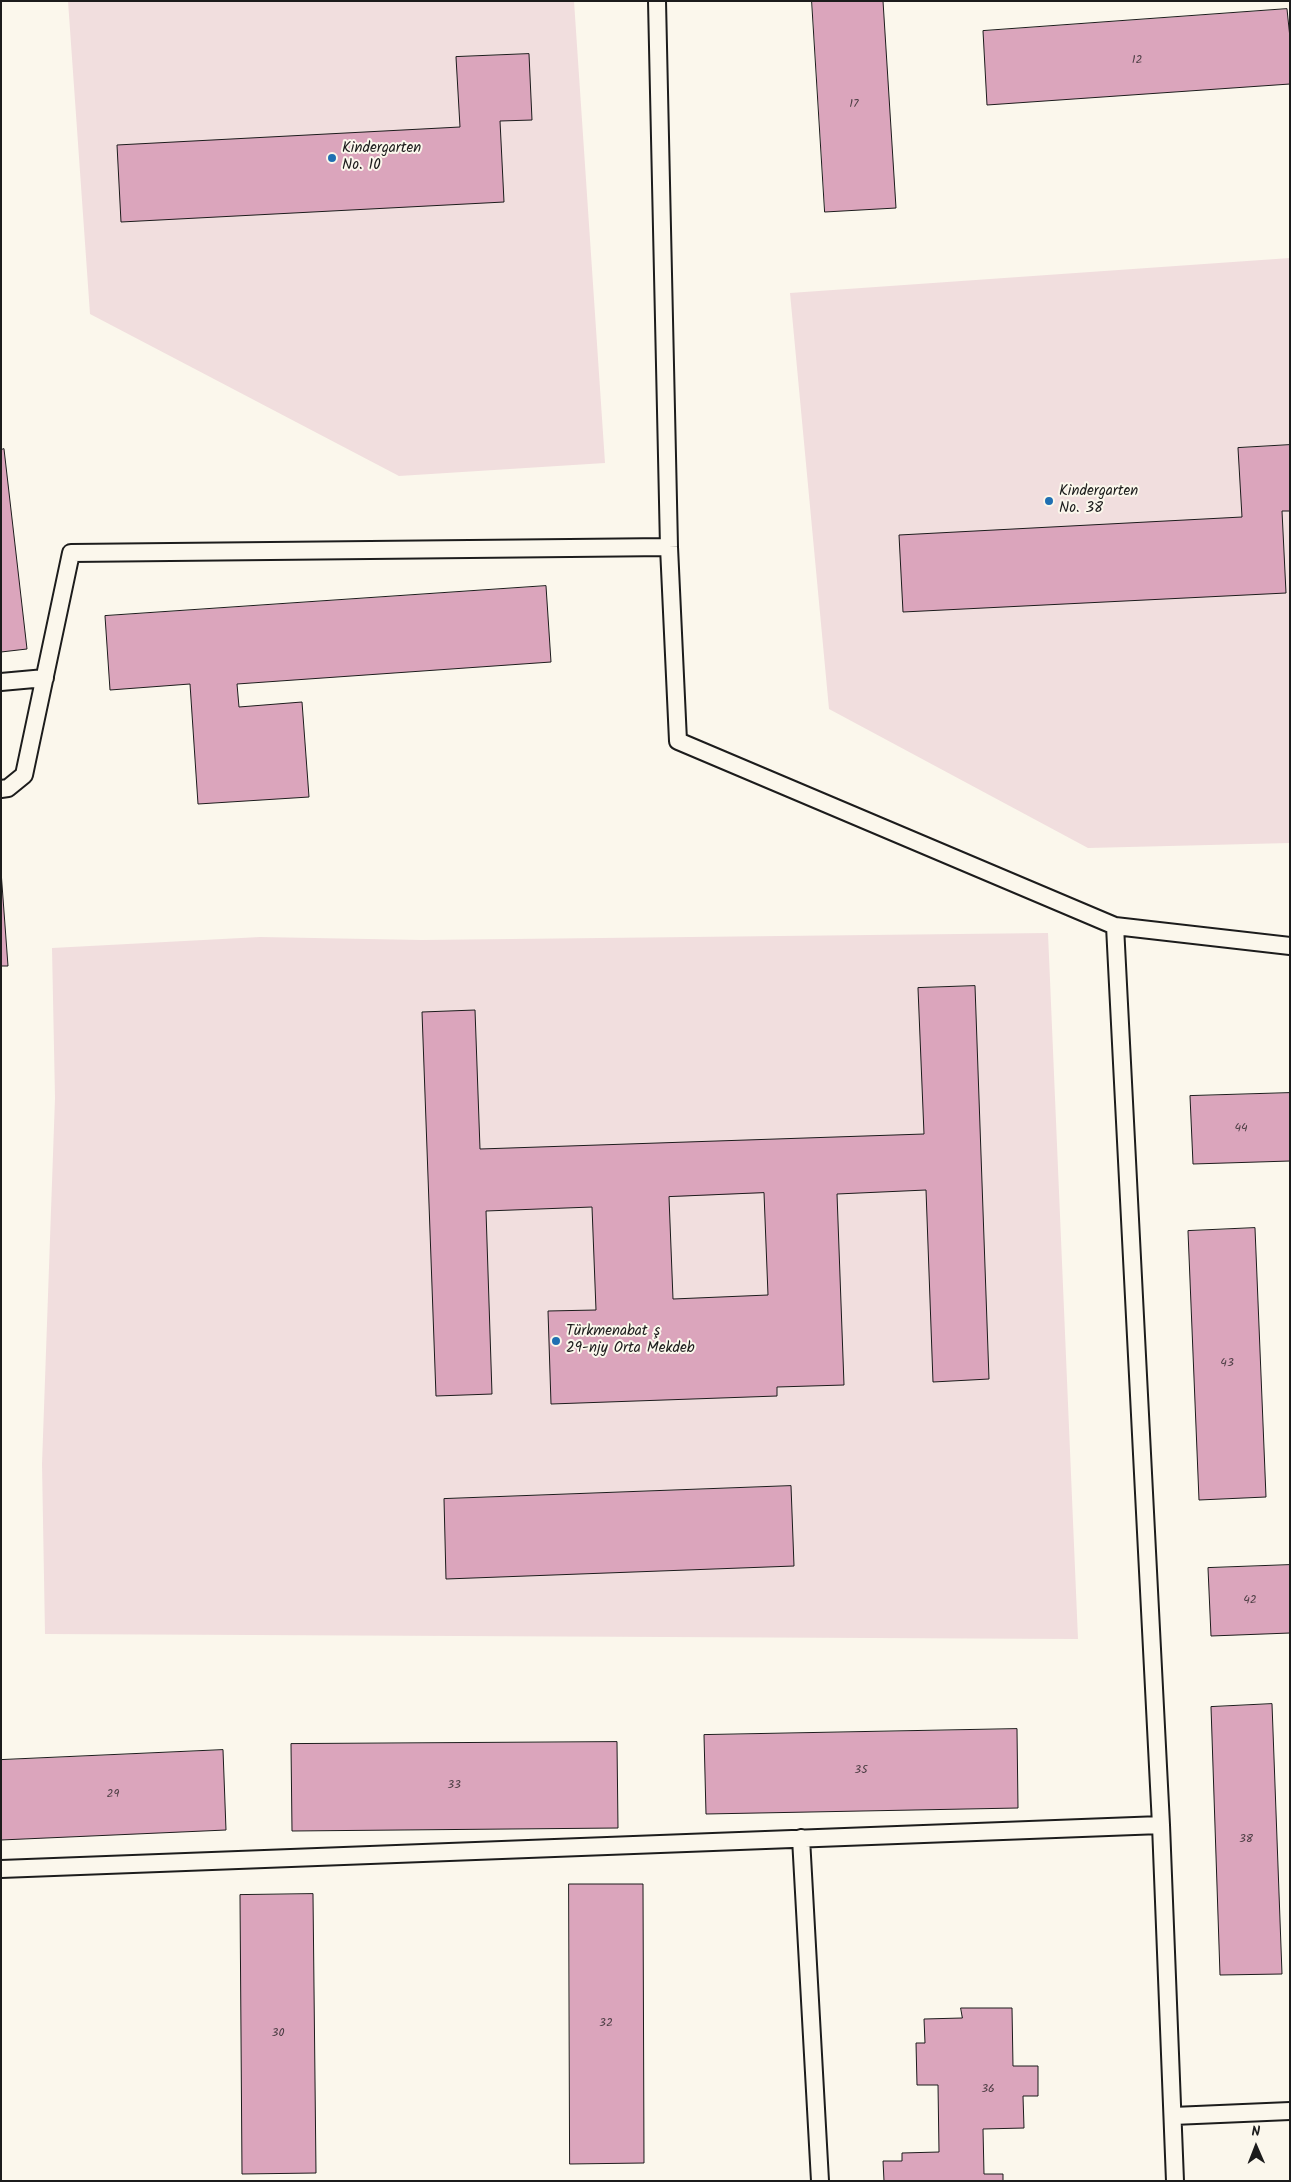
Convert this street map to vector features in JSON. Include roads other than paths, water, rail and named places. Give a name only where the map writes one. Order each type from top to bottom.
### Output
[{"type":"lane","points":[[657,1],[669,547],[678,741],[1114,926],[1290,946]]},
{"type":"lane","points":[[1,789],[8,788],[24,775],[71,553],[669,547]]},
{"type":"lane","points":[[1,682],[45,678]]},
{"type":"lane","points":[[1114,926],[1161,1825],[1175,2181]]},
{"type":"lane","points":[[1,1869],[1161,1825]]},
{"type":"lane","points":[[801,1838],[820,2181]]},
{"type":"lane","points":[[1173,2116],[1290,2111]]},
{"type":"place","name":"Kindergarten No. 10","points":[[332,158]]},
{"type":"place","name":"Kindergarten No. 38","points":[[1049,501]]},
{"type":"place","name":"Türkmenabat ş 29-njy Orta Mekdeb","points":[[556,1341]]}]
